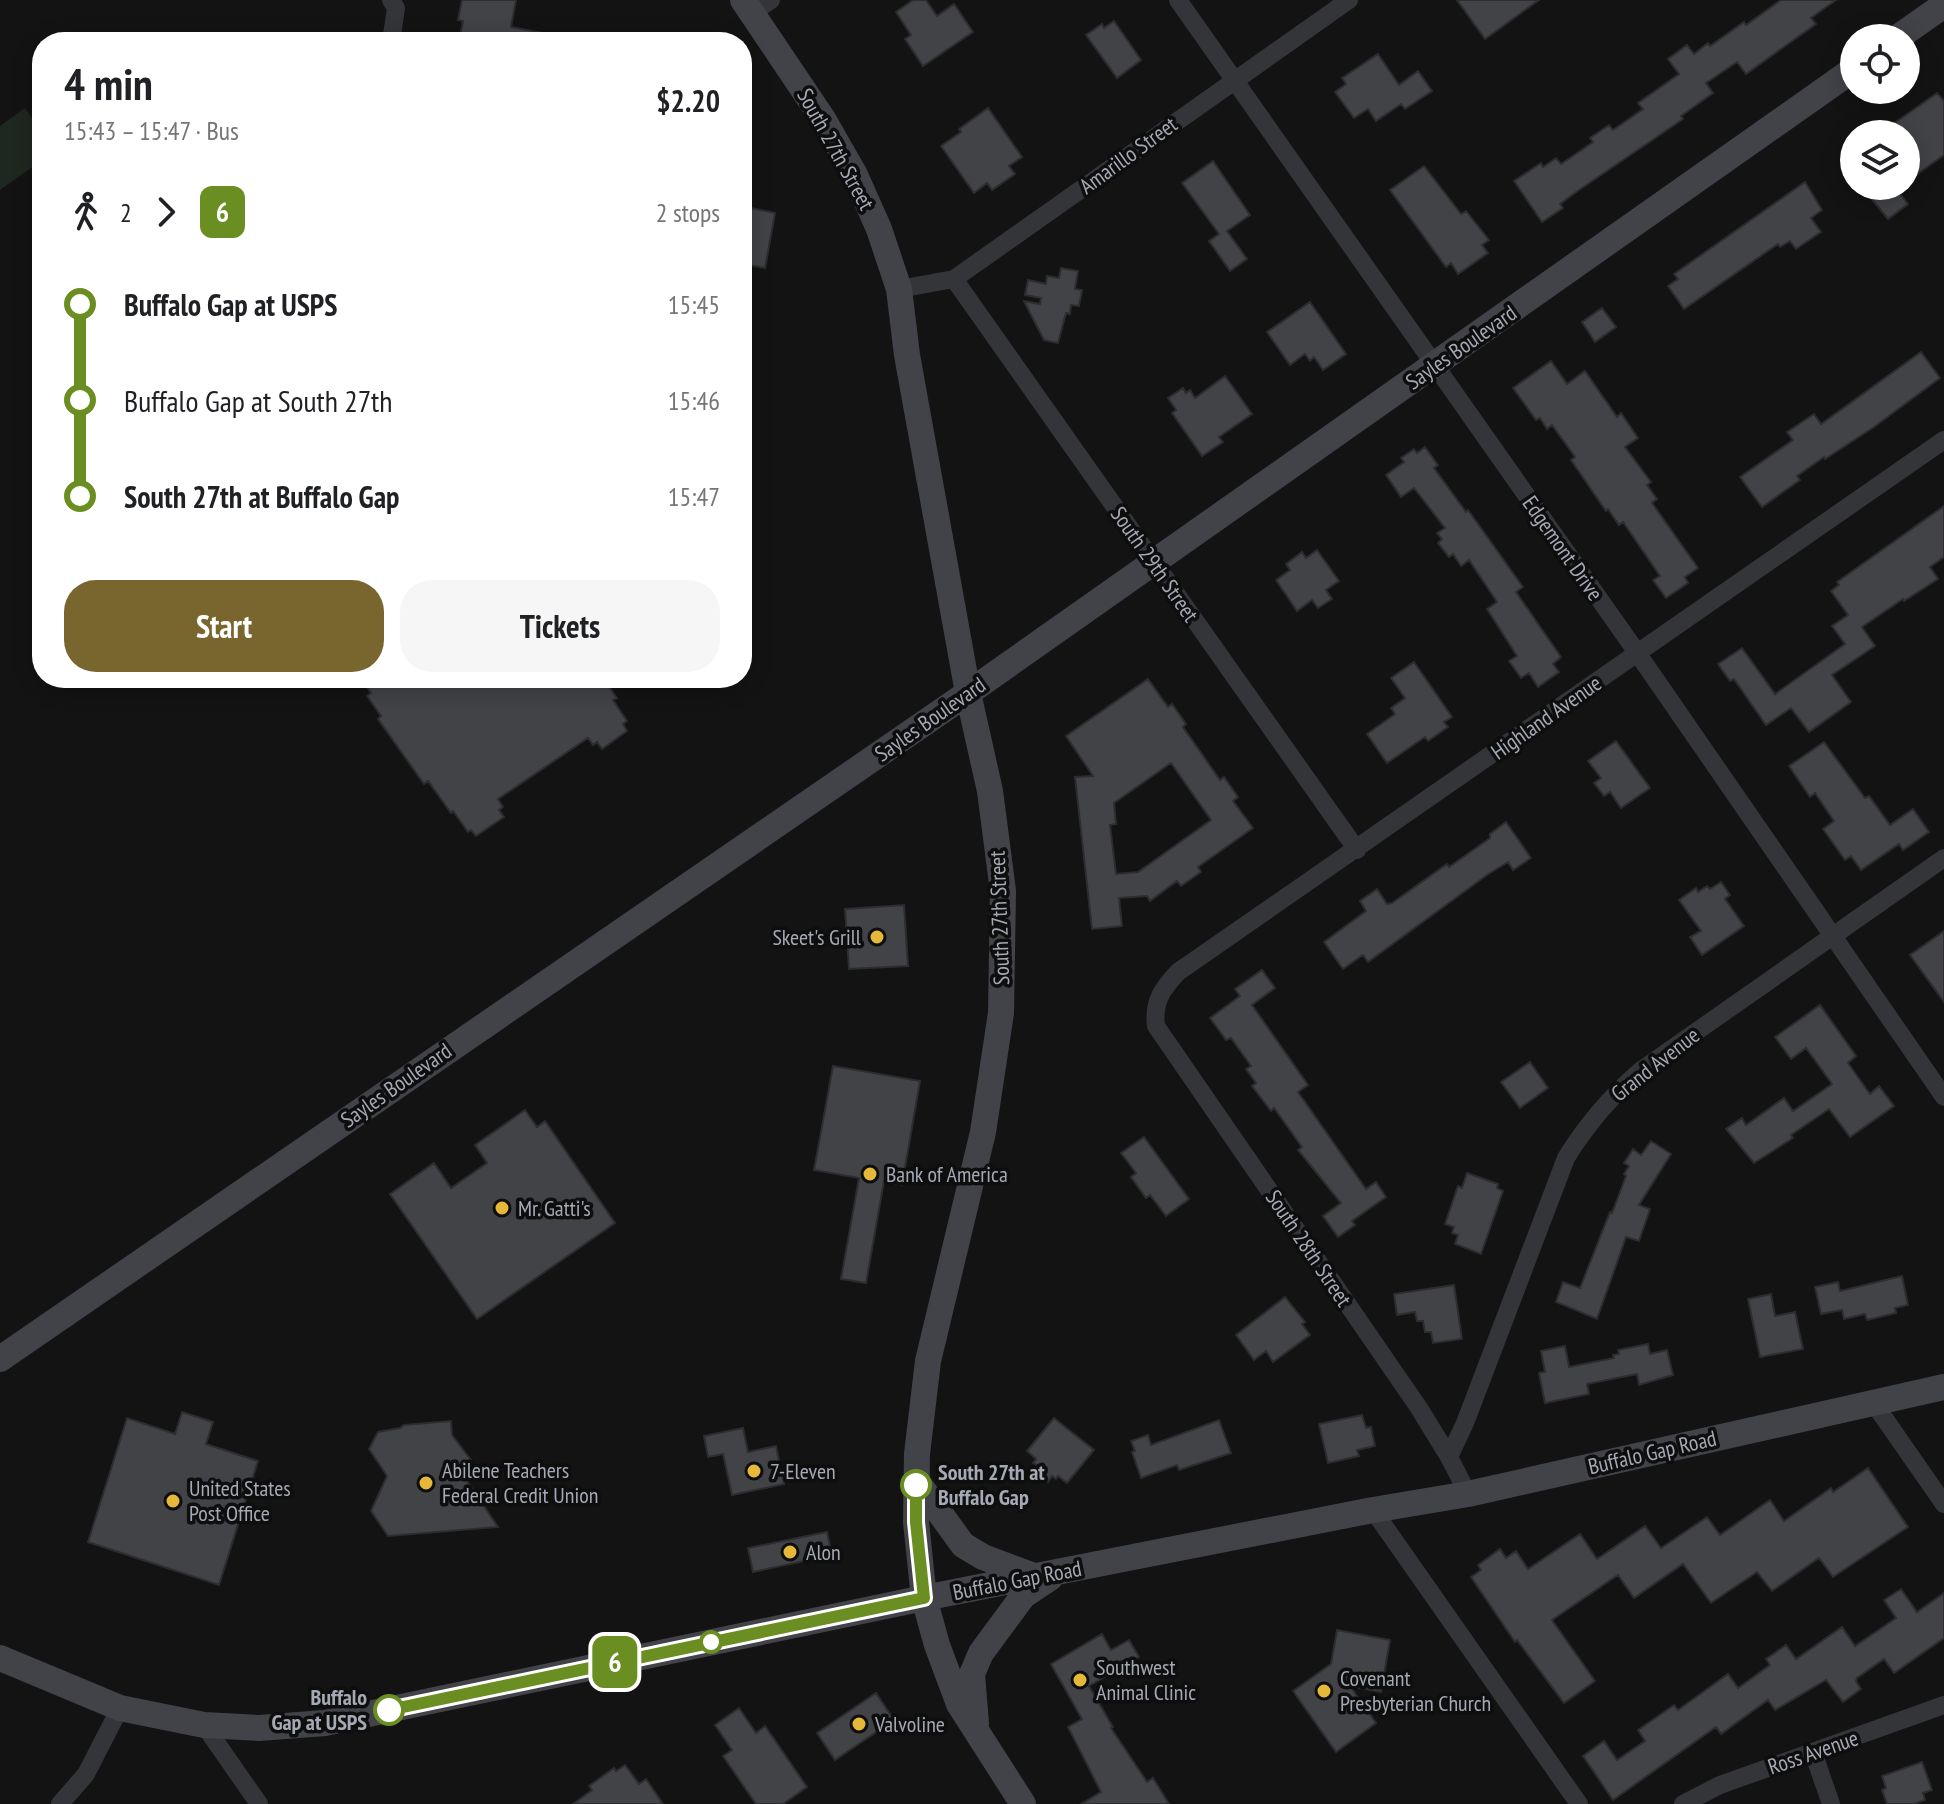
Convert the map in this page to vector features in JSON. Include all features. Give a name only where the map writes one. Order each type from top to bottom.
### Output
[{"type":"main road","name":"South 27th Street","points":[[755,4],[855,175],[879,229],[899,289],[907,355],[968,693],[990,791],[1003,891],[1001,1013],[983,1132],[928,1361],[917,1450],[916,1522],[924,1598],[959,1704],[1023,1804]]},
{"type":"main road","points":[[1917,24],[1944,5]]},
{"type":"main road","name":"Sayles Boulevard","points":[[0,1359],[968,693],[1840,79]]},
{"type":"main road","name":"Buffalo Gap Road","points":[[0,1658],[120,1708],[204,1725],[259,1728],[325,1723],[924,1598],[1468,1494],[1944,1387]]},
{"type":"main road","points":[[916,1480],[963,1545],[983,1557],[1047,1574]]},
{"type":"main road","points":[[976,1732],[972,1674],[981,1653],[1023,1596],[1047,1574]]},
{"type":"street","points":[[391,0],[396,8],[392,32]]},
{"type":"street","name":"Edgemont Drive","points":[[1178,0],[1638,654],[1944,1097]]},
{"type":"street","name":"Amarillo Street","points":[[899,289],[954,279],[1349,0]]},
{"type":"street","name":"South 29th Street","points":[[954,279],[1357,850]]},
{"type":"street","name":"Highland Avenue","points":[[1157,1002],[1163,988],[1178,972],[1944,440]]},
{"type":"street","name":"Grand Avenue","points":[[1449,1457],[1471,1408],[1566,1158],[1585,1127],[1611,1096],[1640,1071],[1944,858]]},
{"type":"street","name":"South 28th Street","points":[[1157,1002],[1154,1013],[1156,1026],[1419,1408],[1468,1494]]},
{"type":"street","points":[[1873,1402],[1944,1504]]},
{"type":"street","points":[[1373,1510],[1579,1804]]},
{"type":"street","name":"Ross Avenue","points":[[1683,1804],[1720,1785],[1944,1705]]},
{"type":"street","points":[[60,1804],[86,1774],[120,1708]]},
{"type":"street","points":[[204,1725],[259,1804]]},
{"type":"street","points":[[1813,1752],[1831,1804]]},
{"type":"shaded area","points":[[25,108],[32,118],[32,167],[0,190],[0,126]]},
{"type":"building","points":[[462,0],[516,0],[511,27],[537,32],[461,32],[463,21],[458,20]]},
{"type":"building","points":[[913,0],[926,0],[937,16],[954,4],[973,32],[923,66],[905,39],[911,35],[896,12]]},
{"type":"building","points":[[1457,0],[1539,0],[1485,39]]},
{"type":"building","points":[[1781,0],[1836,0],[1811,18],[1816,24],[1746,74],[1737,62],[1706,83],[1713,93],[1681,116],[1683,119],[1579,190],[1560,204],[1563,208],[1542,222],[1514,181],[1541,163],[1543,167],[1556,158],[1561,164],[1593,142],[1590,138],[1609,125],[1613,130],[1643,109],[1638,103],[1679,74],[1668,59],[1687,45],[1694,54],[1744,22],[1746,25]]},
{"type":"building","points":[[1114,21],[1141,60],[1117,78],[1086,35],[1102,24],[1104,28]]},
{"type":"building","points":[[1378,54],[1399,85],[1418,71],[1432,91],[1405,109],[1401,104],[1376,121],[1368,109],[1354,118],[1335,92],[1346,84],[1342,78]]},
{"type":"building","points":[[1937,93],[1944,101],[1944,155],[1920,172],[1920,120],[1899,120]]},
{"type":"building","points":[[988,108],[1022,157],[1009,166],[1015,174],[992,190],[987,183],[974,193],[941,146]]},
{"type":"building","points":[[1213,161],[1250,215],[1227,231],[1247,259],[1230,271],[1209,241],[1219,234],[1182,183]]},
{"type":"building","points":[[1424,166],[1461,214],[1466,211],[1489,240],[1482,245],[1488,253],[1458,274],[1451,263],[1446,267],[1390,190]]},
{"type":"building","points":[[1805,182],[1822,210],[1811,218],[1821,232],[1796,249],[1790,241],[1780,247],[1778,244],[1684,309],[1668,286],[1678,279],[1674,274]]},
{"type":"building","points":[[1872,200],[1905,200],[1908,204],[1888,219]]},
{"type":"building","points":[[752,208],[775,213],[765,268],[752,266]]},
{"type":"building","points":[[1061,268],[1078,271],[1075,289],[1082,290],[1079,306],[1071,305],[1070,314],[1066,313],[1058,343],[1044,340],[1024,301],[1040,304],[1041,298],[1025,295],[1028,280],[1046,284],[1047,276],[1059,278]]},
{"type":"building","points":[[1310,302],[1346,354],[1323,370],[1314,357],[1310,361],[1305,354],[1290,365],[1267,332]]},
{"type":"building","points":[[1602,308],[1616,327],[1595,342],[1582,322]]},
{"type":"building","points":[[1921,352],[1940,378],[1874,427],[1797,476],[1800,480],[1762,507],[1740,477],[1793,440],[1787,432],[1814,414],[1821,424]]},
{"type":"building","points":[[1551,361],[1567,384],[1585,371],[1617,417],[1621,413],[1638,438],[1625,447],[1651,482],[1647,485],[1657,499],[1652,503],[1698,568],[1685,577],[1688,583],[1666,598],[1653,580],[1660,576],[1623,522],[1619,525],[1608,509],[1606,511],[1571,460],[1575,457],[1552,425],[1547,429],[1540,418],[1536,420],[1513,388]]},
{"type":"building","points":[[1225,376],[1252,414],[1219,437],[1223,442],[1202,456],[1172,413],[1176,410],[1168,398],[1183,388],[1186,393],[1190,390],[1195,398]]},
{"type":"building","points":[[1425,447],[1438,465],[1434,468],[1523,587],[1516,592],[1561,657],[1553,664],[1559,672],[1538,687],[1529,673],[1521,678],[1509,661],[1517,656],[1487,609],[1497,602],[1469,560],[1461,566],[1453,554],[1449,557],[1438,543],[1442,539],[1437,533],[1445,528],[1414,488],[1401,497],[1386,475],[1404,462],[1401,458],[1414,449],[1417,453]]},
{"type":"building","points":[[1944,506],[1944,557],[1930,567],[1938,579],[1862,627],[1875,646],[1832,675],[1851,702],[1809,732],[1791,708],[1766,725],[1734,679],[1730,681],[1718,664],[1742,648],[1775,694],[1845,644],[1832,626],[1848,615],[1831,591],[1839,585],[1837,582]]},
{"type":"building","points":[[1317,550],[1339,581],[1326,590],[1332,599],[1318,608],[1312,600],[1297,611],[1276,580],[1290,570],[1286,564],[1302,552],[1306,558]]},
{"type":"building","points":[[1414,662],[1452,717],[1444,722],[1448,727],[1428,741],[1425,737],[1387,763],[1367,734],[1395,714],[1391,708],[1405,698],[1391,678]]},
{"type":"building","points":[[1148,679],[1168,707],[1172,704],[1186,724],[1183,727],[1220,780],[1224,777],[1238,797],[1233,801],[1253,828],[1198,867],[1201,872],[1181,886],[1177,881],[1150,901],[1147,896],[1119,898],[1122,926],[1092,929],[1075,777],[1093,776],[1066,736]],"holes":[[[1171,763],[1211,820],[1138,872],[1116,874],[1110,825],[1116,824],[1114,803]]]},
{"type":"building","points":[[368,688],[610,688],[617,698],[613,700],[627,721],[623,724],[627,731],[602,749],[597,742],[593,745],[588,738],[498,799],[503,807],[499,810],[504,817],[476,836],[471,830],[468,832],[453,811],[451,813],[428,781],[424,784],[378,719],[381,716],[367,696],[371,693]]},
{"type":"building","points":[[1616,741],[1650,788],[1621,808],[1610,792],[1604,796],[1594,783],[1601,778],[1588,761]]},
{"type":"building","points":[[1824,742],[1865,798],[1869,796],[1890,825],[1913,809],[1929,832],[1903,850],[1899,844],[1861,870],[1851,856],[1845,860],[1823,829],[1834,821],[1815,793],[1810,797],[1789,766]]},
{"type":"building","points":[[1506,822],[1531,858],[1513,870],[1508,862],[1368,962],[1363,955],[1343,969],[1324,942],[1366,911],[1360,901],[1377,889],[1387,904],[1392,903],[1490,838],[1490,834]]},
{"type":"building","points":[[1721,882],[1730,895],[1725,899],[1744,926],[1702,955],[1690,937],[1701,931],[1679,900],[1696,888],[1698,892]]},
{"type":"building","name":"Skeet's Grill","points":[[904,905],[908,966],[849,969],[845,909]]},
{"type":"building","points":[[1944,931],[1944,1002],[1910,955]]},
{"type":"building","points":[[1262,970],[1275,988],[1252,1005],[1308,1085],[1298,1092],[1366,1189],[1376,1182],[1386,1197],[1352,1221],[1355,1225],[1338,1237],[1323,1216],[1341,1203],[1298,1150],[1302,1147],[1274,1108],[1271,1111],[1252,1086],[1256,1083],[1246,1069],[1251,1066],[1231,1038],[1226,1040],[1210,1018],[1240,996],[1235,989]]},
{"type":"building","points":[[1820,1005],[1856,1056],[1848,1063],[1870,1094],[1879,1086],[1894,1106],[1850,1137],[1829,1109],[1791,1135],[1793,1138],[1754,1163],[1726,1129],[1742,1118],[1746,1125],[1784,1098],[1793,1111],[1832,1084],[1806,1048],[1791,1059],[1775,1037]]},
{"type":"building","points":[[1530,1062],[1548,1088],[1520,1108],[1501,1082]]},
{"type":"building","name":"Bank of America","points":[[833,1066],[920,1081],[902,1185],[884,1181],[866,1283],[841,1279],[859,1178],[814,1170]]},
{"type":"building","name":"Mr. Gatti's","points":[[525,1110],[537,1127],[545,1121],[615,1223],[477,1319],[390,1194],[434,1163],[451,1188],[487,1163],[475,1145]]},
{"type":"building","points":[[1144,1137],[1189,1199],[1166,1216],[1150,1195],[1146,1198],[1131,1177],[1136,1173],[1121,1153]]},
{"type":"building","points":[[1651,1141],[1671,1154],[1639,1205],[1650,1209],[1639,1241],[1626,1237],[1597,1319],[1556,1302],[1563,1282],[1580,1288],[1626,1176],[1624,1174],[1629,1166],[1624,1163],[1633,1149],[1641,1155]]},
{"type":"building","points":[[1467,1173],[1498,1184],[1497,1188],[1503,1191],[1481,1254],[1455,1244],[1458,1235],[1452,1233],[1454,1227],[1445,1224],[1458,1186],[1462,1188]]},
{"type":"building","points":[[1902,1276],[1908,1305],[1895,1308],[1896,1313],[1867,1320],[1865,1314],[1844,1319],[1842,1310],[1821,1314],[1815,1287],[1838,1282],[1840,1291]]},
{"type":"building","points":[[1454,1285],[1462,1339],[1433,1343],[1431,1332],[1425,1332],[1423,1321],[1417,1321],[1415,1312],[1397,1315],[1394,1294]]},
{"type":"building","points":[[1771,1294],[1775,1316],[1795,1312],[1803,1349],[1760,1357],[1748,1299]]},
{"type":"building","points":[[1285,1297],[1305,1322],[1302,1324],[1310,1335],[1273,1362],[1266,1351],[1254,1360],[1236,1335]]},
{"type":"building","points":[[1648,1344],[1650,1354],[1667,1350],[1673,1375],[1639,1385],[1637,1374],[1587,1384],[1589,1394],[1545,1403],[1539,1373],[1545,1372],[1541,1351],[1565,1346],[1569,1367],[1614,1358],[1613,1355],[1619,1354],[1618,1350]]},
{"type":"building","name":"United States Post Office","points":[[182,1412],[213,1422],[206,1444],[258,1461],[219,1585],[88,1542],[127,1418],[175,1434]]},
{"type":"building","points":[[1362,1415],[1366,1428],[1371,1427],[1375,1446],[1357,1450],[1359,1456],[1328,1463],[1319,1424]]},
{"type":"building","points":[[1054,1418],[1094,1450],[1067,1483],[1058,1476],[1056,1479],[1052,1476],[1048,1482],[1033,1470],[1037,1465],[1033,1463],[1036,1459],[1027,1451]]},
{"type":"building","points":[[1219,1420],[1231,1453],[1179,1470],[1177,1465],[1141,1478],[1131,1441],[1148,1435],[1151,1445]]},
{"type":"building","name":"Abilene Teachers Federal Credit Union","points":[[451,1421],[452,1435],[471,1460],[463,1475],[498,1527],[388,1536],[371,1511],[387,1476],[369,1449],[378,1432],[404,1425]]},
{"type":"building","name":"7-Eleven","points":[[743,1428],[748,1452],[776,1446],[784,1484],[732,1495],[723,1454],[708,1457],[704,1436]]},
{"type":"building","points":[[1868,1468],[1908,1527],[1833,1577],[1819,1558],[1772,1591],[1757,1572],[1711,1603],[1683,1564],[1634,1598],[1618,1575],[1552,1620],[1595,1681],[1564,1703],[1517,1640],[1515,1642],[1471,1577],[1481,1570],[1478,1565],[1500,1549],[1506,1558],[1516,1551],[1528,1569],[1580,1534],[1597,1559],[1645,1526],[1661,1548],[1707,1517],[1720,1535],[1770,1500],[1784,1521],[1831,1488],[1833,1492]]},
{"type":"building","name":"Alon","points":[[827,1532],[832,1555],[753,1572],[748,1548]]},
{"type":"building","points":[[1901,1589],[1917,1612],[1944,1593],[1944,1638],[1894,1673],[1884,1659],[1857,1678],[1861,1689],[1843,1702],[1826,1680],[1775,1710],[1768,1700],[1721,1734],[1716,1727],[1613,1800],[1583,1756],[1604,1741],[1617,1760],[1645,1741],[1638,1730],[1674,1705],[1678,1710],[1728,1674],[1738,1688],[1770,1665],[1766,1659],[1786,1645],[1796,1659],[1842,1627],[1855,1646],[1896,1618],[1884,1600]]},
{"type":"building","name":"Covenant Presbyterian Church","points":[[1337,1630],[1390,1640],[1381,1692],[1350,1686],[1376,1723],[1336,1752],[1293,1691],[1331,1664]]},
{"type":"building","points":[[1102,1634],[1111,1650],[1129,1640],[1139,1657],[1089,1686],[1111,1728],[1147,1782],[1153,1778],[1169,1804],[1081,1804],[1101,1792],[1068,1727],[1082,1719],[1051,1664]]},
{"type":"building","name":"Valvoline","points":[[876,1693],[894,1720],[835,1760],[817,1733]]},
{"type":"building","points":[[739,1708],[756,1733],[765,1726],[807,1787],[783,1804],[756,1804],[723,1756],[732,1750],[715,1725]]},
{"type":"building","points":[[1922,1762],[1932,1790],[1923,1793],[1925,1800],[1914,1804],[1887,1804],[1882,1790],[1886,1788],[1882,1776]]},
{"type":"building","points":[[625,1765],[639,1784],[646,1779],[663,1804],[573,1804],[592,1790],[589,1786],[614,1768],[616,1771]]},
{"type":"bus line","name":"6","points":[[389,1710],[924,1598],[916,1522],[916,1485]]},
{"type":"place","name":"Skeet's Grill","points":[[877,937]]},
{"type":"place","name":"Bank of America","points":[[870,1174]]},
{"type":"place","name":"Mr. Gatti's","points":[[502,1208]]},
{"type":"place","name":"7-Eleven","points":[[754,1471]]},
{"type":"place","name":"Abilene Teachers Federal Credit Union","points":[[426,1483]]},
{"type":"place","name":"South 27th at Buffalo Gap","points":[[916,1485]]},
{"type":"place","name":"United States Post Office","points":[[173,1501]]},
{"type":"place","name":"Alon","points":[[790,1552]]},
{"type":"place","name":"Southwest Animal Clinic","points":[[1080,1680]]},
{"type":"place","name":"Covenant Presbyterian Church","points":[[1324,1691]]},
{"type":"place","name":"Buffalo Gap at USPS","points":[[389,1710]]},
{"type":"place","name":"Valvoline","points":[[859,1724]]}]
